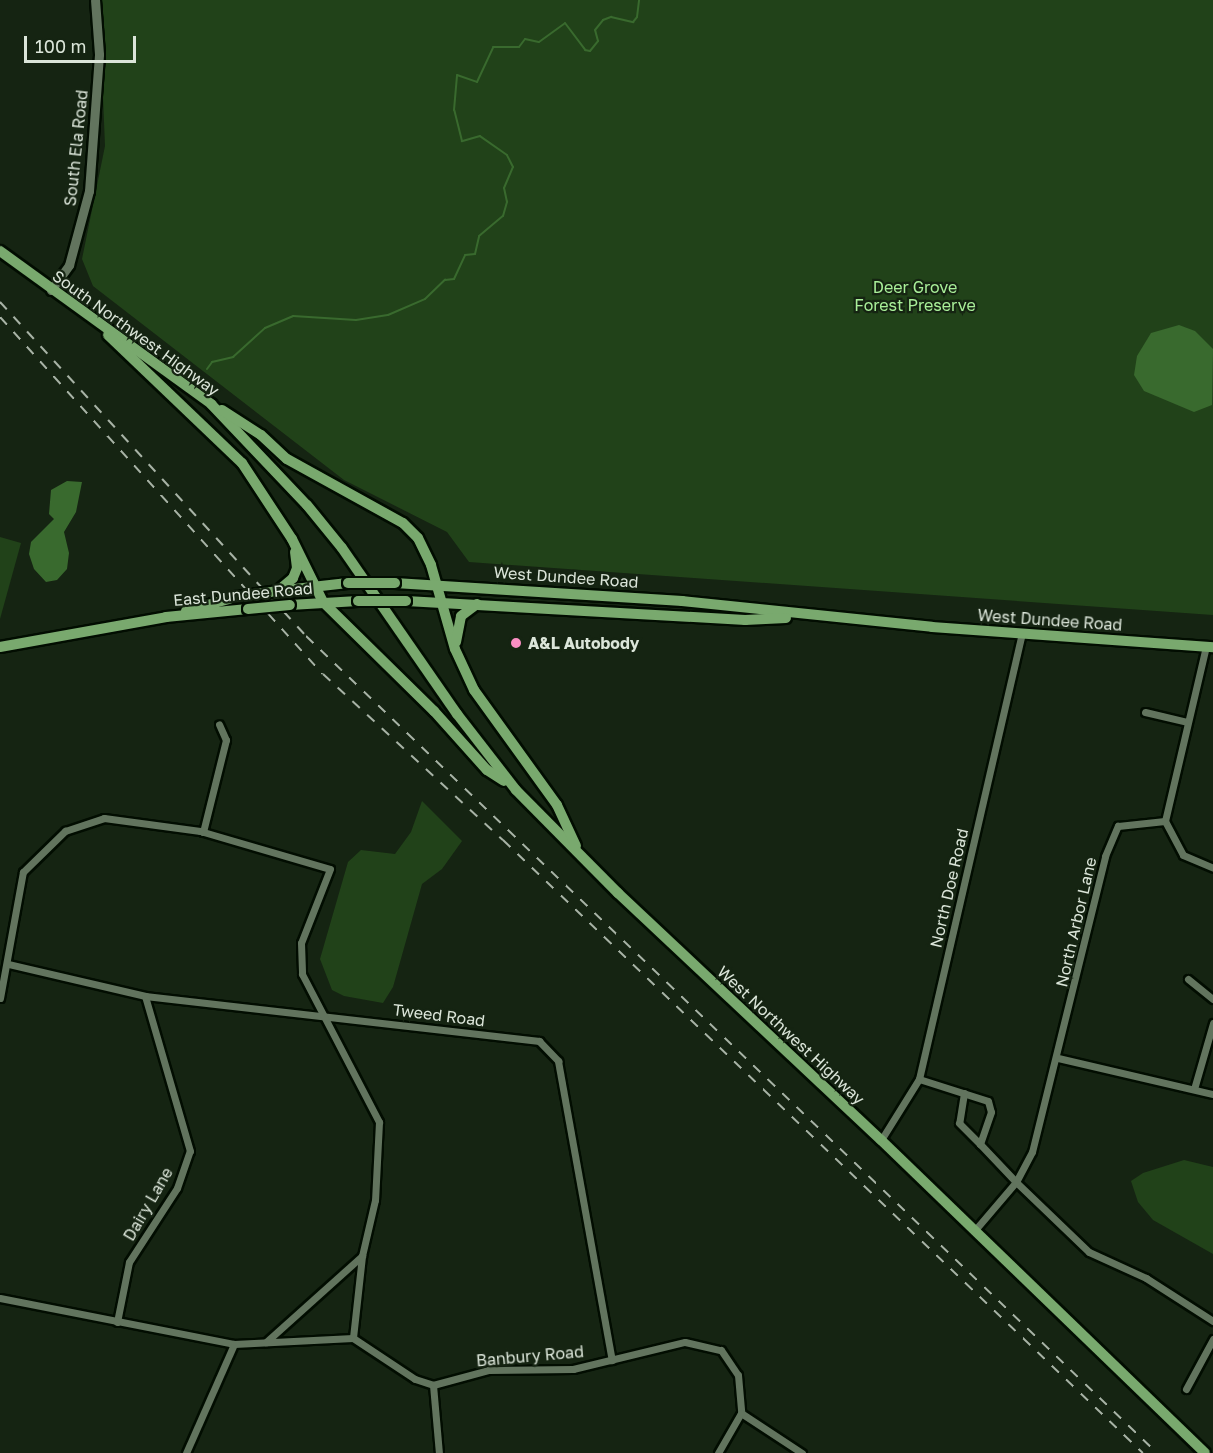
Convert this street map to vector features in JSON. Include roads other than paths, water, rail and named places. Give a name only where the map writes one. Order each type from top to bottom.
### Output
[{"type":"main road","name":"South Ela Road","points":[[51,290],[69,265],[89,191],[99,54],[95,0]]},
{"type":"main road","name":"South Northwest Highway","points":[[0,251],[211,404],[307,505],[385,612]]},
{"type":"main road","points":[[82,310],[227,446],[256,480],[292,538],[323,602],[434,711],[488,770],[516,790]]},
{"type":"main road","points":[[211,404],[261,435],[287,459],[403,523],[418,538],[437,583],[455,649],[474,690],[557,805],[579,854]]},
{"type":"main road","points":[[277,591],[288,585],[297,567],[292,538]]},
{"type":"main road","name":"West Dundee Road","points":[[315,586],[348,583],[437,583],[682,601],[814,616],[1022,634],[1210,646]]},
{"type":"main road","name":"East Dundee Road","points":[[166,617],[236,597],[315,586]]},
{"type":"main road","name":"West Dundee Road","points":[[323,602],[442,602],[744,620],[814,616]]},
{"type":"main road","name":"East Dundee Road","points":[[0,647],[166,617],[323,602]]},
{"type":"main road","points":[[455,649],[461,616],[477,604]]},
{"type":"main road","name":"West Northwest Highway","points":[[385,612],[516,790],[579,854],[882,1140],[1205,1453]]},
{"type":"street","name":"North Doe Road","points":[[882,1140],[919,1079],[1022,634]]},
{"type":"street","points":[[1210,646],[1187,722],[1165,821],[1183,855],[1213,868]]},
{"type":"street","points":[[1145,712],[1187,722]]},
{"type":"street","points":[[203,832],[226,740],[219,724]]},
{"type":"street","points":[[0,998],[23,872],[65,831],[104,818],[203,832],[330,869],[301,943],[302,974],[320,1014],[379,1122],[375,1200],[362,1256],[353,1338]]},
{"type":"street","name":"North Arbor Lane","points":[[975,1230],[1016,1182],[1032,1152],[1058,1058],[1110,843],[1118,826],[1165,821]]},
{"type":"street","name":"Tweed Road","points":[[8,964],[145,996],[320,1014],[539,1041],[558,1061],[612,1360]]},
{"type":"street","points":[[1188,979],[1213,999]]},
{"type":"street","name":"Dairy Lane","points":[[117,1322],[129,1262],[177,1188],[190,1151],[145,996]]},
{"type":"street","points":[[1194,1089],[1213,1023]]},
{"type":"street","points":[[1058,1058],[1213,1094]]},
{"type":"street","points":[[919,1079],[988,1101],[991,1112],[980,1144]]},
{"type":"street","points":[[964,1093],[959,1124],[1089,1252],[1146,1278],[1213,1321]]},
{"type":"street","points":[[266,1342],[362,1256]]},
{"type":"street","points":[[0,1298],[234,1344],[353,1338],[415,1379],[433,1385],[439,1453]]},
{"type":"street","points":[[1186,1389],[1213,1339]]},
{"type":"street","name":"Banbury Road","points":[[433,1385],[489,1370],[573,1369],[685,1342],[721,1350],[738,1375],[741,1413]]},
{"type":"street","points":[[186,1453],[234,1344]]},
{"type":"street","points":[[718,1453],[741,1413],[802,1453]]},
{"type":"waterway","points":[[207,369],[212,362],[233,357],[265,328],[293,316],[356,320],[388,315],[425,299],[445,280],[454,279],[465,255],[475,254],[479,236],[503,216],[507,202],[504,188],[513,167],[507,155],[480,136],[462,141],[454,110],[457,75],[477,82],[493,47],[519,47],[525,39],[539,42],[565,23],[585,50],[590,51],[598,41],[595,30],[603,20],[611,17],[633,22],[637,17],[639,0]]},
{"type":"railway","points":[[0,302],[306,636],[1157,1453]]},
{"type":"railway","points":[[0,317],[323,674],[503,840],[1143,1453]]},
{"type":"place","name":"A&L Autobody","points":[[516,643]]},
{"type":"park label","name":"Deer Grove Forest Preserve","points":[[915,296]]}]
